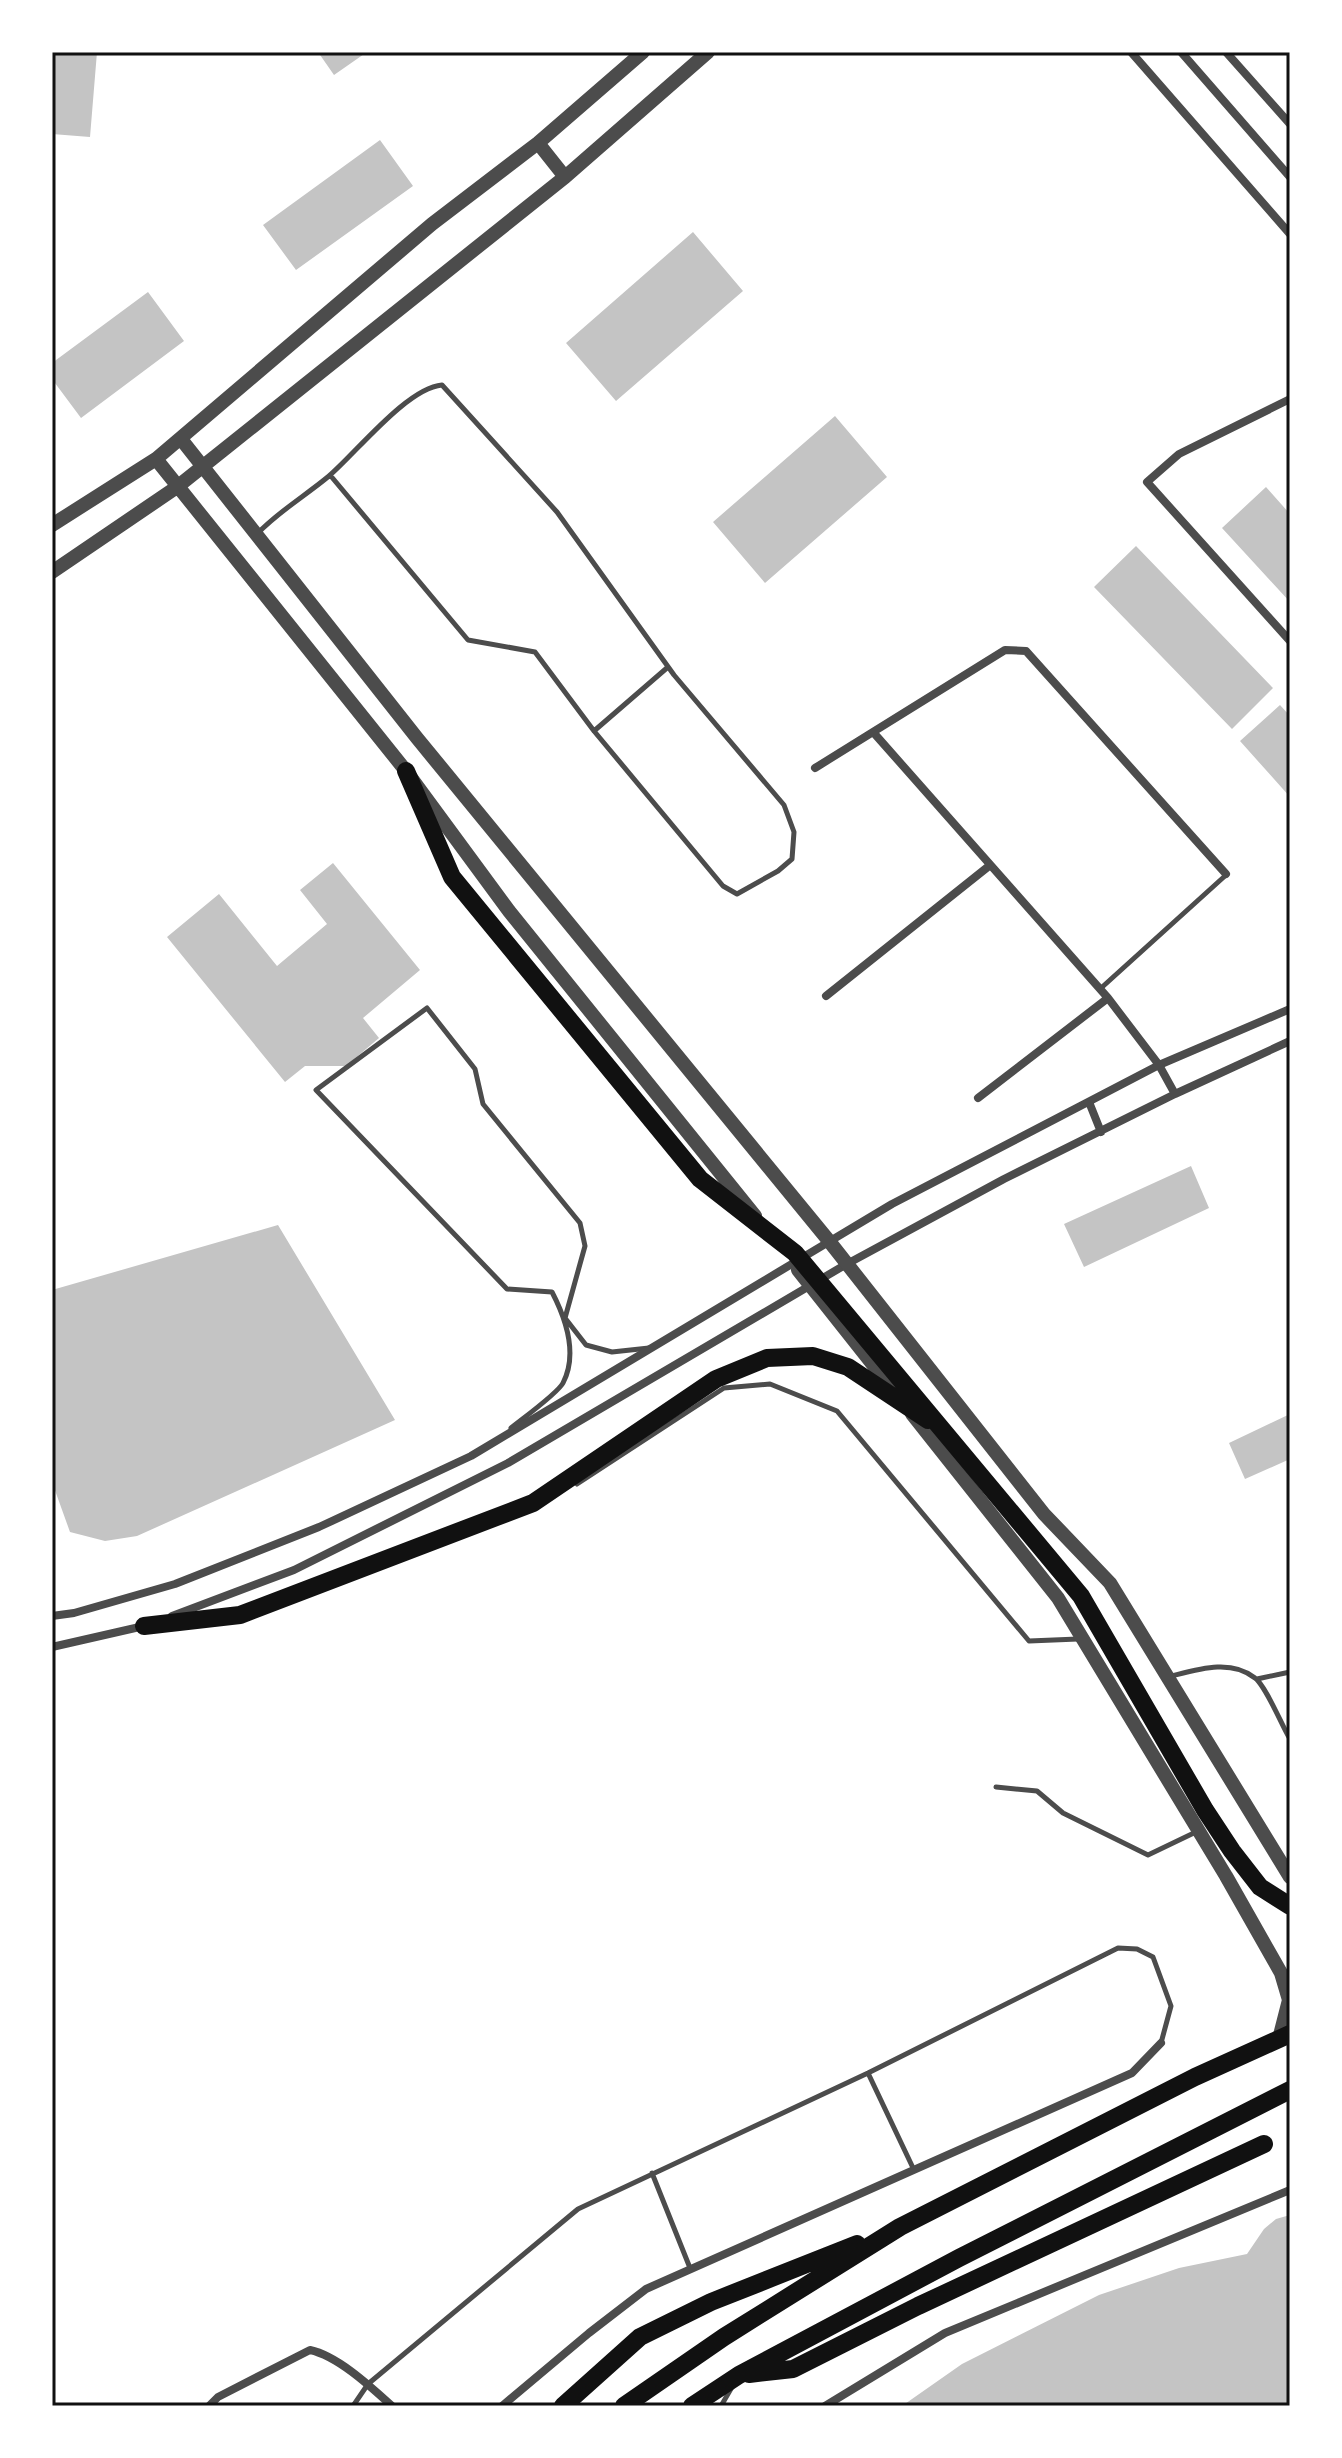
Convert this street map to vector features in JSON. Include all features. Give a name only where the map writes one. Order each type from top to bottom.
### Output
[{"type":"highway","points":[[406,771],[452,877],[700,1179],[795,1253],[1081,1596],[1232,1851],[1260,1887],[1290,1906]]},
{"type":"highway","points":[[144,1626],[240,1615],[533,1503],[716,1379],[767,1358],[813,1356],[848,1367],[947,1433]]},
{"type":"highway","points":[[624,2406],[724,2337],[900,2227],[1195,2077],[1284,2036]]},
{"type":"highway","points":[[692,2406],[739,2375],[987,2243],[1290,2090]]},
{"type":"highway","points":[[739,2375],[793,2369],[918,2306],[1264,2144]]},
{"type":"highway","points":[[563,2406],[640,2337],[711,2302],[900,2227]]},
{"type":"street","points":[[52,525],[156,459],[181,439],[432,224],[538,143],[643,52]]},
{"type":"street","points":[[52,572],[177,487],[565,177],[708,52]]},
{"type":"street","points":[[1131,52],[1290,234]]},
{"type":"street","points":[[1181,52],[1290,177]]},
{"type":"street","points":[[1226,52],[1290,124]]},
{"type":"street","points":[[538,143],[565,177]]},
{"type":"street","points":[[1290,399],[1179,454],[1147,482],[1290,641]]},
{"type":"street","points":[[181,439],[417,738],[829,1241],[1044,1514],[1110,1583],[1290,1877]]},
{"type":"street","points":[[156,459],[406,771],[509,911],[793,1262],[1058,1598],[1281,1973],[1289,2000],[1284,2036]]},
{"type":"street","points":[[815,768],[1005,650],[1026,651],[1226,874]]},
{"type":"street","points":[[873,732],[1108,998],[1159,1065],[1175,1094]]},
{"type":"street","points":[[826,996],[989,866]]},
{"type":"street","points":[[978,1098],[1108,998]]},
{"type":"street","points":[[52,1616],[74,1613],[175,1584],[319,1527],[471,1456],[892,1204],[1159,1065],[1290,1009]]},
{"type":"street","points":[[52,1647],[144,1626],[294,1570],[508,1463],[845,1265],[1004,1179],[1290,1041]]},
{"type":"street","points":[[1089,1102],[1101,1132]]},
{"type":"street","points":[[502,2406],[646,2289],[1132,2073],[1161,2043]]},
{"type":"street","points":[[825,2406],[945,2333],[1290,2190]]},
{"type":"street","points":[[209,2406],[218,2397],[310,2350],[321,2352],[368,2384],[392,2406]]},
{"type":"lane","points":[[257,534],[278,513],[330,475],[367,437],[407,404],[432,386],[442,385],[557,512],[668,667],[784,805],[794,832],[792,859],[778,871],[737,894],[723,886],[594,731],[535,652],[468,640],[330,475]]},
{"type":"lane","points":[[594,731],[668,667]]},
{"type":"lane","points":[[1099,989],[1226,874]]},
{"type":"lane","points":[[498,1439],[563,1384],[570,1355],[565,1318],[585,1246],[580,1223],[483,1104],[475,1069],[427,1008],[316,1090],[507,1289],[552,1292],[565,1318],[586,1345],[612,1352],[651,1348]]},
{"type":"lane","points":[[568,1490],[724,1388],[770,1384],[837,1411],[1029,1641],[1083,1639]]},
{"type":"lane","points":[[1167,1677],[1215,1666],[1242,1671],[1257,1679],[1290,1739]]},
{"type":"lane","points":[[1257,1679],[1290,1672]]},
{"type":"lane","points":[[996,1787],[1037,1791],[1063,1813],[1148,1855],[1198,1831]]},
{"type":"lane","points":[[353,2406],[368,2384],[578,2209],[868,2073],[1118,1948],[1137,1949],[1153,1957],[1171,2006],[1161,2043]]},
{"type":"lane","points":[[868,2073],[914,2170]]},
{"type":"lane","points":[[652,2173],[690,2268]]},
{"type":"lane","points":[[721,2406],[739,2375]]},
{"type":"building","points":[[52,52],[97,52],[90,137],[52,134]]},
{"type":"building","points":[[318,52],[367,52],[334,75]]},
{"type":"building","points":[[380,140],[413,186],[296,270],[263,225]]},
{"type":"building","points":[[693,232],[743,291],[616,401],[566,343]]},
{"type":"building","points":[[148,292],[184,341],[81,418],[52,379],[52,363]]},
{"type":"building","points":[[835,416],[887,477],[765,583],[713,522]]},
{"type":"building","points":[[1266,487],[1290,514],[1290,602],[1222,528]]},
{"type":"building","points":[[1136,546],[1273,688],[1232,729],[1094,587]]},
{"type":"building","points":[[1280,705],[1290,716],[1290,797],[1240,741]]},
{"type":"building","points":[[333,863],[420,970],[363,1018],[379,1038],[346,1066],[305,1066],[285,1082],[167,937],[219,894],[277,966],[327,924],[300,890]]},
{"type":"building","points":[[1191,1166],[1209,1208],[1084,1267],[1064,1224]]},
{"type":"building","points":[[278,1225],[395,1420],[137,1536],[105,1541],[70,1532],[52,1482],[52,1290]]},
{"type":"building","points":[[1290,1414],[1290,1459],[1245,1479],[1229,1443]]},
{"type":"building","points":[[1290,2215],[1290,2406],[902,2406],[962,2364],[1099,2295],[1179,2268],[1247,2254],[1264,2229],[1276,2219]]}]
